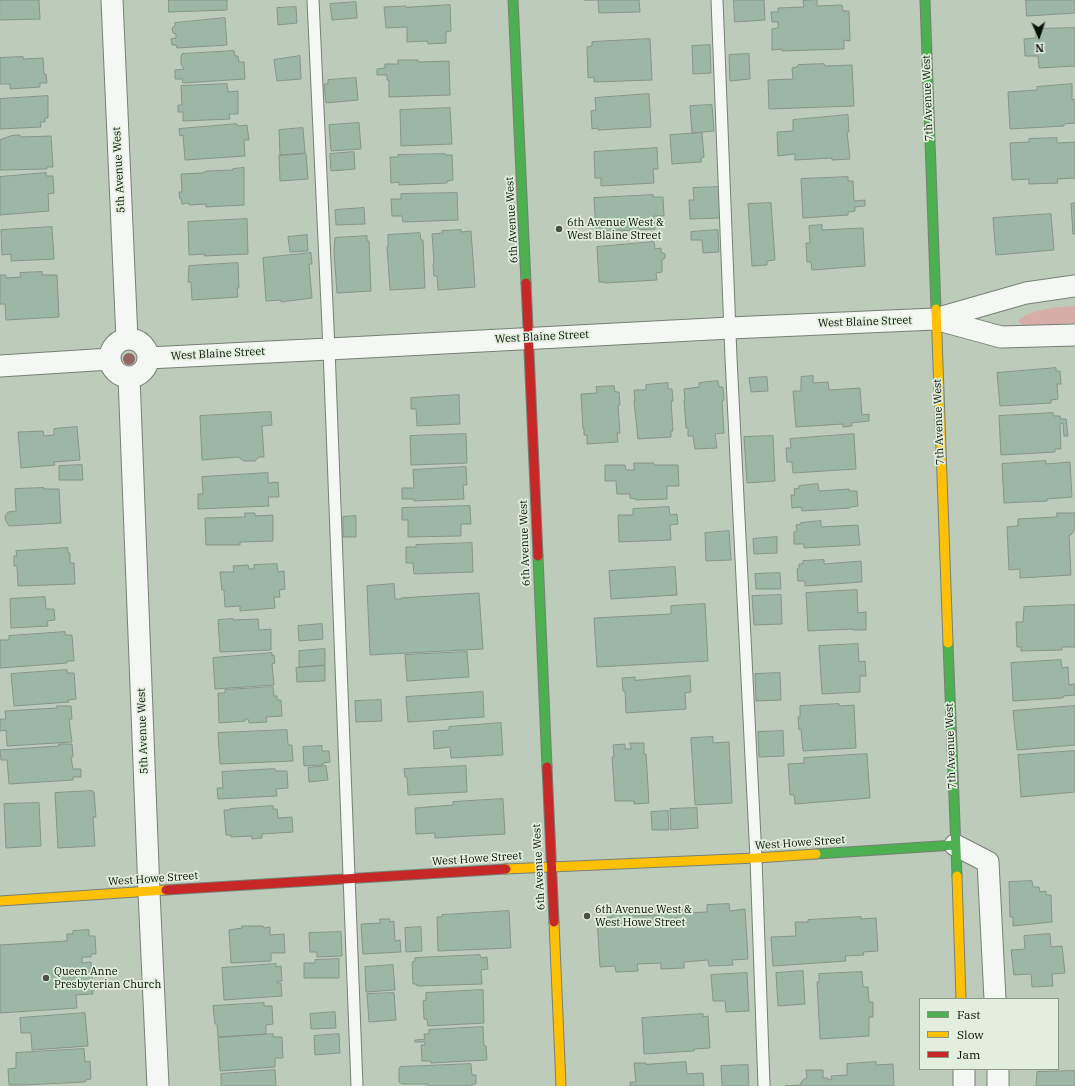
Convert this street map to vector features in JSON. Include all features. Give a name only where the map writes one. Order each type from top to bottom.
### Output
[{"type":"street","name":"5th Avenue West","points":[[112,0],[127,339]]},
{"type":"street","name":"6th Avenue West","points":[[513,0],[561,1086]]},
{"type":"street","name":"7th Avenue West","points":[[924,0],[961,998]]},
{"type":"street","name":"West Blaine Street","points":[[148,358],[935,319],[1026,293],[1075,286]]},
{"type":"street","name":"West Blaine Street","points":[[935,319],[1001,337],[1075,335]]},
{"type":"street","points":[[127,339],[136,340],[146,347],[148,358],[146,366],[142,371],[137,375],[129,376],[120,374],[115,370],[110,359],[113,348],[122,340],[127,339]]},
{"type":"street","points":[[0,366],[110,359]]},
{"type":"street","name":"5th Avenue West","points":[[129,376],[158,1086]]},
{"type":"street","points":[[955,845],[988,862],[994,998]]},
{"type":"street","name":"West Howe Street","points":[[0,901],[551,866],[756,858],[955,845]]},
{"type":"street","points":[[964,1070],[964,1086]]},
{"type":"street","points":[[998,1070],[998,1086]]},
{"type":"lane","points":[[313,0],[329,350],[357,1086]]},
{"type":"lane","points":[[717,0],[730,328],[756,858],[764,1086]]},
{"type":"path","points":[[1000,848],[1075,845]]},
{"type":"shaded area","points":[[1075,306],[1075,323],[1023,326],[1018,321],[1023,317],[1037,311]]},
{"type":"building","points":[[0,0],[39,0],[40,19],[0,20]]},
{"type":"building","points":[[169,0],[227,0],[227,10],[169,12]]},
{"type":"building","points":[[598,0],[639,0],[640,12],[599,13]]},
{"type":"building","points":[[734,0],[764,0],[765,20],[735,22]]},
{"type":"building","points":[[817,0],[817,6],[842,5],[843,11],[849,11],[850,41],[844,40],[844,49],[772,50],[772,29],[778,28],[778,22],[772,22],[771,12],[778,12],[778,8],[804,7],[803,1]]},
{"type":"building","points":[[1026,0],[1075,0],[1075,13],[1027,16]]},
{"type":"building","points":[[356,2],[357,18],[332,20],[330,4]]},
{"type":"building","points":[[450,5],[451,31],[446,32],[446,43],[428,44],[427,41],[407,42],[407,27],[386,28],[384,7]]},
{"type":"building","points":[[296,7],[297,23],[278,25],[277,8]]},
{"type":"building","points":[[225,18],[227,45],[177,48],[176,45],[172,45],[171,39],[176,38],[176,34],[173,33],[172,28],[175,26],[175,23]]},
{"type":"building","points":[[1075,28],[1075,66],[1039,68],[1038,56],[1025,56],[1024,39],[1036,38],[1036,29]]},
{"type":"building","points":[[650,39],[652,80],[594,82],[594,77],[588,78],[587,47],[592,46],[592,42]]},
{"type":"building","points":[[710,45],[711,73],[693,74],[692,46]]},
{"type":"building","points":[[234,51],[235,56],[238,56],[239,62],[244,62],[245,79],[183,83],[182,79],[175,79],[175,70],[184,69],[181,64],[182,54]]},
{"type":"building","points":[[749,54],[750,79],[730,81],[729,55]]},
{"type":"building","points":[[300,56],[301,79],[277,81],[274,60]]},
{"type":"building","points":[[23,57],[23,59],[43,58],[44,74],[46,74],[47,83],[40,83],[40,87],[10,89],[10,84],[0,84],[0,58]]},
{"type":"building","points":[[398,60],[418,60],[418,62],[449,61],[450,95],[389,97],[389,80],[387,80],[387,75],[377,75],[377,69],[385,68],[385,64],[398,64]]},
{"type":"building","points":[[824,64],[825,66],[852,65],[854,106],[769,109],[768,80],[793,79],[792,68],[797,67],[798,65]]},
{"type":"building","points":[[356,78],[358,100],[326,103],[324,84],[328,84],[328,80]]},
{"type":"building","points":[[227,84],[228,92],[238,91],[238,114],[229,114],[230,119],[183,121],[183,112],[178,112],[178,105],[182,105],[181,86]]},
{"type":"building","points":[[1072,84],[1072,100],[1075,99],[1075,123],[1064,124],[1064,126],[1010,129],[1008,92],[1037,90],[1037,87]]},
{"type":"building","points":[[649,94],[651,127],[598,130],[598,128],[592,129],[591,111],[596,110],[595,98]]},
{"type":"building","points":[[48,96],[48,118],[45,118],[45,122],[40,122],[41,127],[0,129],[0,99]]},
{"type":"building","points":[[712,105],[714,131],[692,133],[690,106]]},
{"type":"building","points":[[450,108],[452,144],[401,146],[400,110]]},
{"type":"building","points":[[848,115],[849,132],[847,132],[850,159],[832,160],[832,158],[795,160],[795,154],[778,156],[777,132],[793,131],[793,120]]},
{"type":"building","points":[[359,123],[361,149],[331,151],[329,125]]},
{"type":"building","points":[[237,124],[238,126],[247,125],[249,140],[244,140],[245,156],[185,160],[183,135],[180,136],[179,129]]},
{"type":"building","points":[[303,128],[305,153],[280,155],[279,130]]},
{"type":"building","points":[[702,133],[704,157],[701,158],[701,162],[672,164],[670,135]]},
{"type":"building","points":[[19,135],[22,137],[51,136],[53,167],[47,167],[47,169],[0,170],[0,140],[10,136]]},
{"type":"building","points":[[1057,138],[1057,143],[1075,142],[1075,178],[1057,179],[1058,183],[1029,184],[1029,179],[1012,180],[1010,143],[1029,142],[1029,139]]},
{"type":"building","points":[[657,148],[658,169],[653,169],[654,183],[601,186],[601,178],[595,178],[594,152]]},
{"type":"building","points":[[354,152],[355,169],[331,171],[330,154]]},
{"type":"building","points":[[306,154],[308,179],[280,181],[279,156]]},
{"type":"building","points":[[398,155],[452,155],[453,180],[447,181],[447,183],[399,185],[399,182],[391,183],[390,157],[398,157]]},
{"type":"building","points":[[244,168],[244,205],[206,207],[206,204],[182,204],[179,192],[182,192],[181,174]]},
{"type":"building","points":[[46,173],[46,176],[53,176],[54,193],[48,194],[49,211],[0,215],[0,177]]},
{"type":"building","points":[[848,177],[848,181],[853,181],[854,201],[865,200],[865,206],[855,207],[855,211],[848,212],[848,215],[803,218],[801,179]]},
{"type":"building","points":[[719,187],[720,218],[690,219],[689,200],[694,200],[693,188]]},
{"type":"building","points":[[457,193],[458,220],[403,222],[402,216],[392,216],[391,199],[401,199],[401,194]]},
{"type":"building","points":[[653,195],[653,197],[663,197],[664,216],[654,216],[655,229],[596,232],[594,198]]},
{"type":"building","points":[[771,203],[775,260],[767,261],[767,265],[752,266],[748,204]]},
{"type":"building","points":[[1075,203],[1075,234],[1073,234],[1071,204]]},
{"type":"building","points":[[364,208],[365,224],[336,225],[335,210]]},
{"type":"building","points":[[1051,214],[1054,250],[996,255],[993,218]]},
{"type":"building","points":[[247,219],[248,254],[204,256],[205,254],[189,255],[188,222]]},
{"type":"building","points":[[822,225],[822,230],[863,228],[865,266],[812,270],[811,262],[807,262],[806,243],[810,243],[809,226]]},
{"type":"building","points":[[52,227],[54,259],[11,261],[11,254],[2,255],[1,230]]},
{"type":"building","points":[[461,230],[461,232],[471,231],[475,287],[438,290],[437,276],[434,276],[432,234],[443,233],[442,231]]},
{"type":"building","points":[[718,230],[719,252],[703,253],[702,240],[691,240],[691,232]]},
{"type":"building","points":[[420,233],[421,240],[423,240],[425,288],[390,290],[387,247],[388,235]]},
{"type":"building","points":[[307,235],[308,251],[290,252],[288,237]]},
{"type":"building","points":[[367,236],[367,241],[369,241],[371,291],[337,293],[334,251],[335,238]]},
{"type":"building","points":[[654,242],[655,249],[661,248],[661,252],[665,254],[665,258],[662,260],[662,272],[656,273],[657,280],[605,283],[599,282],[597,247]]},
{"type":"building","points":[[311,253],[312,264],[309,264],[312,298],[281,302],[281,300],[266,301],[263,258]]},
{"type":"building","points":[[238,263],[238,297],[192,300],[191,282],[188,282],[189,266]]},
{"type":"building","points":[[42,272],[42,275],[57,275],[59,317],[6,320],[5,304],[0,304],[0,275],[6,275],[6,278],[21,277],[20,273]]},
{"type":"building","points":[[1056,368],[1056,371],[1060,371],[1061,384],[1057,384],[1058,399],[1051,400],[1051,403],[1000,406],[997,373]]},
{"type":"building","points":[[813,376],[813,383],[828,382],[829,390],[860,388],[862,415],[869,414],[869,421],[851,423],[852,426],[843,427],[843,424],[796,427],[793,391],[801,391],[801,377]]},
{"type":"building","points":[[767,377],[768,391],[751,392],[749,378]]},
{"type":"building","points":[[718,381],[719,387],[723,387],[724,400],[722,401],[724,433],[715,434],[717,448],[695,449],[693,436],[688,436],[688,428],[686,428],[684,389],[699,387],[699,383]]},
{"type":"building","points":[[668,383],[668,389],[672,389],[673,401],[671,401],[673,431],[671,431],[671,437],[638,439],[634,390],[646,390],[646,385]]},
{"type":"building","points":[[614,386],[615,392],[619,392],[620,405],[618,405],[620,433],[617,433],[618,442],[587,444],[587,435],[584,435],[583,429],[581,394],[597,393],[596,387]]},
{"type":"building","points":[[459,395],[460,424],[417,426],[416,409],[411,409],[411,398]]},
{"type":"building","points":[[271,412],[272,425],[262,426],[264,457],[259,457],[255,461],[244,461],[238,457],[202,460],[200,416]]},
{"type":"building","points":[[1053,413],[1054,416],[1060,416],[1060,419],[1066,419],[1068,436],[1064,436],[1063,423],[1060,424],[1061,449],[1055,449],[1055,452],[1001,455],[999,416]]},
{"type":"building","points":[[77,427],[80,460],[54,462],[55,465],[21,468],[18,432],[43,431],[44,436],[54,435],[54,429]]},
{"type":"building","points":[[466,434],[467,463],[411,465],[410,436]]},
{"type":"building","points":[[854,434],[856,469],[793,473],[792,462],[787,462],[786,448],[791,448],[790,439]]},
{"type":"building","points":[[773,436],[775,481],[747,483],[744,437]]},
{"type":"building","points":[[1046,461],[1046,464],[1070,462],[1072,497],[1047,499],[1047,501],[1004,503],[1002,464]]},
{"type":"building","points":[[634,463],[678,465],[679,486],[667,486],[667,499],[636,500],[630,498],[630,494],[617,494],[616,481],[605,481],[605,465],[625,465],[626,470],[634,470]]},
{"type":"building","points":[[82,465],[83,480],[59,480],[59,466]]},
{"type":"building","points":[[466,467],[467,485],[463,485],[464,499],[414,501],[414,499],[402,499],[402,488],[414,488],[413,470]]},
{"type":"building","points":[[268,473],[268,483],[278,482],[279,497],[268,497],[269,506],[198,509],[198,494],[203,494],[202,477]]},
{"type":"building","points":[[818,484],[819,491],[849,489],[849,491],[857,491],[858,506],[850,508],[802,511],[801,507],[792,508],[791,495],[795,495],[794,489],[799,488],[799,486]]},
{"type":"building","points":[[15,489],[59,489],[61,523],[9,526],[5,516],[8,512],[16,511]]},
{"type":"building","points":[[470,506],[471,524],[461,524],[461,536],[408,537],[408,520],[402,520],[402,508]]},
{"type":"building","points":[[669,507],[670,515],[677,514],[678,524],[670,525],[671,540],[619,542],[618,515],[633,515],[633,509]]},
{"type":"building","points":[[245,513],[255,513],[255,516],[273,515],[273,541],[240,542],[240,545],[206,545],[205,518],[245,517]]},
{"type":"building","points":[[1057,513],[1075,513],[1075,529],[1071,535],[1069,535],[1071,575],[1020,578],[1020,569],[1009,570],[1007,527],[1018,526],[1018,519],[1057,517]]},
{"type":"building","points":[[356,516],[356,537],[343,537],[343,517]]},
{"type":"building","points":[[821,521],[821,527],[858,525],[860,545],[804,548],[804,544],[794,544],[794,532],[797,531],[796,525]]},
{"type":"building","points":[[729,531],[731,560],[706,561],[705,533]]},
{"type":"building","points":[[777,537],[777,553],[754,554],[753,539]]},
{"type":"building","points":[[472,543],[473,572],[414,574],[413,563],[406,563],[406,547],[416,547],[416,545]]},
{"type":"building","points":[[68,548],[68,553],[70,553],[70,563],[74,563],[75,584],[18,586],[17,566],[14,566],[14,556],[17,556],[16,551]]},
{"type":"building","points":[[824,560],[824,564],[861,561],[862,582],[805,586],[805,581],[798,581],[797,569],[799,568],[799,564],[803,564],[803,561]]},
{"type":"building","points":[[277,564],[278,572],[284,571],[285,589],[279,590],[280,597],[274,597],[275,608],[240,611],[240,606],[225,607],[224,590],[222,590],[220,572],[234,572],[233,566],[248,565],[249,569],[254,569],[254,565]]},
{"type":"building","points":[[675,567],[677,595],[611,599],[609,571]]},
{"type":"building","points":[[780,573],[781,589],[756,589],[755,574]]},
{"type":"building","points":[[394,584],[395,599],[479,593],[483,649],[370,655],[367,586]]},
{"type":"building","points":[[857,590],[858,613],[866,612],[866,630],[853,629],[808,631],[806,593]]},
{"type":"building","points":[[781,595],[782,624],[754,625],[752,596]]},
{"type":"building","points":[[45,597],[46,609],[54,609],[55,620],[47,621],[48,626],[11,628],[10,599]]},
{"type":"building","points":[[705,604],[708,661],[597,667],[594,618],[671,614],[671,606]]},
{"type":"building","points":[[1075,605],[1075,647],[1062,647],[1062,650],[1021,651],[1021,647],[1017,647],[1016,622],[1023,622],[1024,607]]},
{"type":"building","points":[[258,619],[259,630],[271,629],[271,650],[220,652],[218,620]]},
{"type":"building","points":[[322,624],[323,639],[299,641],[298,626]]},
{"type":"building","points":[[65,632],[65,635],[72,635],[74,661],[67,661],[67,663],[0,668],[0,640],[9,640],[9,636]]},
{"type":"building","points":[[858,644],[859,662],[865,661],[866,676],[860,676],[860,692],[822,694],[819,646]]},
{"type":"building","points":[[325,649],[325,665],[299,667],[299,651]]},
{"type":"building","points":[[467,652],[469,677],[407,681],[405,655]]},
{"type":"building","points":[[272,653],[272,656],[274,655],[275,663],[272,664],[274,685],[215,689],[213,658]]},
{"type":"building","points":[[1061,660],[1062,668],[1068,667],[1069,685],[1075,684],[1075,695],[1063,696],[1063,698],[1013,701],[1011,663]]},
{"type":"building","points":[[325,666],[325,681],[297,682],[296,668]]},
{"type":"building","points":[[67,670],[67,673],[74,673],[76,699],[68,700],[69,702],[14,706],[11,674]]},
{"type":"building","points":[[780,673],[781,700],[756,701],[755,674]]},
{"type":"building","points":[[690,676],[691,692],[685,693],[686,709],[626,713],[625,691],[623,691],[622,678],[635,677],[635,680]]},
{"type":"building","points":[[273,687],[274,696],[277,696],[277,700],[281,700],[282,716],[266,717],[267,722],[249,723],[248,719],[245,719],[245,721],[219,723],[218,693],[225,693],[225,690]]},
{"type":"building","points":[[483,692],[484,717],[408,722],[406,697]]},
{"type":"building","points":[[381,700],[382,721],[356,722],[355,701]]},
{"type":"building","points":[[839,704],[840,706],[854,705],[856,748],[803,751],[801,729],[799,730],[798,717],[800,717],[800,706]]},
{"type":"building","points":[[57,706],[71,706],[72,719],[69,719],[72,742],[7,746],[6,730],[0,731],[0,719],[6,719],[5,711],[57,708]]},
{"type":"building","points":[[1075,706],[1075,745],[1017,750],[1013,711]]},
{"type":"building","points":[[501,723],[503,755],[451,758],[450,747],[434,749],[433,731],[449,730],[449,727]]},
{"type":"building","points":[[287,730],[288,745],[292,745],[293,761],[220,764],[218,733]]},
{"type":"building","points":[[783,731],[784,756],[759,757],[758,732]]},
{"type":"building","points":[[713,737],[713,743],[729,742],[732,803],[695,805],[691,738]]},
{"type":"building","points":[[630,743],[644,743],[649,803],[634,804],[634,801],[615,801],[612,757],[614,757],[613,745],[625,744],[625,749],[631,749]]},
{"type":"building","points":[[59,744],[72,744],[73,757],[71,757],[73,769],[81,769],[81,777],[73,777],[73,780],[9,784],[7,760],[1,760],[0,750],[59,746]]},
{"type":"building","points":[[322,746],[322,751],[329,751],[330,762],[323,763],[323,765],[304,766],[303,747]]},
{"type":"building","points":[[1075,751],[1075,792],[1021,797],[1018,755]]},
{"type":"building","points":[[867,754],[870,798],[795,804],[794,795],[790,795],[788,764],[804,763],[804,758]]},
{"type":"building","points":[[326,766],[328,780],[309,782],[308,768]]},
{"type":"building","points":[[466,766],[467,792],[408,795],[407,777],[405,777],[404,769]]},
{"type":"building","points":[[275,769],[276,771],[287,771],[288,788],[276,789],[277,796],[218,799],[217,788],[223,788],[222,772]]},
{"type":"building","points":[[94,792],[96,817],[93,817],[95,846],[58,848],[55,793]]},
{"type":"building","points":[[503,799],[505,834],[435,838],[435,833],[416,834],[415,808],[453,805],[453,802]]},
{"type":"building","points":[[39,803],[41,846],[6,848],[4,804]]},
{"type":"building","points":[[273,806],[273,809],[277,809],[278,818],[292,817],[293,832],[262,834],[262,838],[252,839],[252,836],[231,837],[231,835],[226,835],[224,810]]},
{"type":"building","points":[[697,808],[698,828],[671,830],[670,809]]},
{"type":"building","points":[[668,811],[669,830],[652,830],[651,812]]},
{"type":"building","points":[[1032,881],[1033,887],[1039,887],[1040,892],[1046,891],[1046,895],[1051,895],[1052,922],[1013,926],[1013,917],[1010,917],[1009,882]]},
{"type":"building","points":[[729,904],[730,911],[745,909],[748,959],[732,960],[733,965],[709,966],[708,960],[684,962],[684,968],[661,969],[661,963],[637,964],[638,971],[616,972],[615,966],[600,967],[597,918],[612,917],[612,912],[634,911],[634,916],[659,915],[658,908],[682,907],[683,913],[707,912],[707,905]]},
{"type":"building","points":[[509,911],[511,948],[438,951],[437,917],[442,917],[442,915]]},
{"type":"building","points":[[861,917],[861,919],[876,918],[878,951],[863,952],[864,955],[845,956],[846,961],[773,966],[771,937],[796,936],[795,922]]},
{"type":"building","points":[[380,919],[390,919],[390,922],[394,921],[395,941],[400,940],[401,952],[363,954],[361,924],[380,923]]},
{"type":"building","points":[[242,926],[263,926],[264,928],[270,927],[270,935],[284,934],[285,953],[271,953],[271,961],[231,963],[229,930],[242,928]]},
{"type":"building","points":[[421,927],[422,951],[406,952],[405,928]]},
{"type":"building","name":"Queen Anne Presbyterian Church","points":[[89,930],[89,936],[95,936],[96,954],[91,954],[91,957],[82,957],[82,963],[91,962],[93,994],[76,995],[77,1008],[0,1013],[0,945],[67,941],[67,934],[73,934],[73,931]]},
{"type":"building","points":[[341,932],[342,956],[317,957],[317,952],[310,952],[309,933]]},
{"type":"building","points":[[1050,934],[1051,947],[1062,946],[1065,973],[1052,974],[1053,986],[1032,987],[1031,974],[1014,975],[1011,950],[1025,949],[1024,936]]},
{"type":"building","points":[[480,955],[481,958],[487,957],[488,969],[481,970],[482,984],[417,986],[417,984],[413,984],[412,962],[415,961],[415,958]]},
{"type":"building","points":[[339,959],[339,978],[304,978],[304,963],[315,963],[315,960]]},
{"type":"building","points":[[276,964],[276,967],[281,966],[282,981],[277,981],[277,983],[281,983],[282,996],[224,1000],[222,968]]},
{"type":"building","points":[[393,965],[395,990],[366,992],[365,967]]},
{"type":"building","points":[[803,971],[805,1004],[778,1006],[776,973]]},
{"type":"building","points":[[862,972],[863,987],[868,987],[869,1002],[873,1002],[873,1017],[869,1017],[869,1036],[820,1039],[817,982],[819,982],[819,974]]},
{"type":"building","points":[[747,973],[749,1011],[726,1012],[725,1001],[713,1001],[711,975]]},
{"type":"building","points":[[483,990],[484,1023],[428,1026],[427,1019],[424,1019],[423,1001],[426,1000],[426,993]]},
{"type":"building","points":[[394,993],[396,1020],[369,1022],[367,994]]},
{"type":"building","points":[[264,1003],[264,1006],[272,1006],[273,1024],[266,1025],[266,1034],[218,1037],[213,1006]]},
{"type":"building","points":[[335,1012],[336,1028],[311,1029],[310,1014]]},
{"type":"building","points":[[85,1013],[88,1046],[32,1050],[31,1033],[21,1033],[20,1018]]},
{"type":"building","points":[[703,1014],[703,1017],[708,1016],[710,1048],[694,1049],[694,1051],[644,1054],[642,1018]]},
{"type":"building","points":[[483,1027],[484,1046],[486,1046],[487,1060],[431,1063],[431,1061],[422,1061],[421,1045],[425,1045],[425,1042],[415,1042],[415,1040],[425,1039],[424,1034],[429,1034],[429,1030]]},
{"type":"building","points":[[273,1034],[273,1037],[282,1037],[283,1058],[275,1058],[275,1067],[220,1071],[218,1038]]},
{"type":"building","points":[[339,1034],[340,1053],[315,1055],[314,1036]]},
{"type":"building","points":[[84,1049],[85,1062],[90,1061],[91,1079],[86,1080],[85,1082],[9,1085],[8,1069],[16,1068],[16,1053]]},
{"type":"building","points":[[686,1062],[687,1074],[703,1073],[704,1086],[630,1086],[630,1082],[636,1082],[634,1063],[646,1064]]},
{"type":"building","points":[[876,1062],[876,1065],[893,1064],[894,1086],[785,1086],[801,1085],[801,1082],[807,1078],[806,1070],[823,1070],[823,1078],[828,1078],[828,1080],[832,1079],[831,1076],[847,1075],[847,1064]]},
{"type":"building","points":[[471,1064],[472,1075],[476,1075],[476,1084],[472,1084],[472,1086],[428,1086],[428,1084],[402,1084],[399,1082],[400,1067]]},
{"type":"building","points":[[748,1065],[749,1086],[722,1086],[721,1066]]},
{"type":"building","points":[[275,1070],[276,1086],[221,1086],[221,1074]]},
{"type":"building","points":[[1075,1071],[1075,1086],[1036,1086],[1037,1072]]},
{"type":"traffic: fast","points":[[513,0],[526,283]]},
{"type":"traffic: fast","points":[[925,0],[936,309]]},
{"type":"traffic: fast","points":[[538,556],[547,767]]},
{"type":"traffic: fast","points":[[948,643],[957,876]]},
{"type":"traffic: fast","points":[[816,854],[955,845]]},
{"type":"traffic: slow","points":[[936,309],[948,643]]},
{"type":"traffic: slow","points":[[506,869],[816,854]]},
{"type":"traffic: slow","points":[[957,876],[961,998]]},
{"type":"traffic: slow","points":[[0,901],[166,890]]},
{"type":"traffic: slow","points":[[554,922],[561,1086]]},
{"type":"traffic: jam","points":[[526,283],[538,556]]},
{"type":"traffic: jam","points":[[547,767],[554,922]]},
{"type":"traffic: jam","points":[[166,890],[506,869]]},
{"type":"place","name":"6th Avenue West & West Blaine Street","points":[[559,229]]},
{"type":"place","name":"6th Avenue West & West Howe Street","points":[[587,916]]},
{"type":"place","name":"Queen Anne Presbyterian Church","points":[[46,978]]}]
